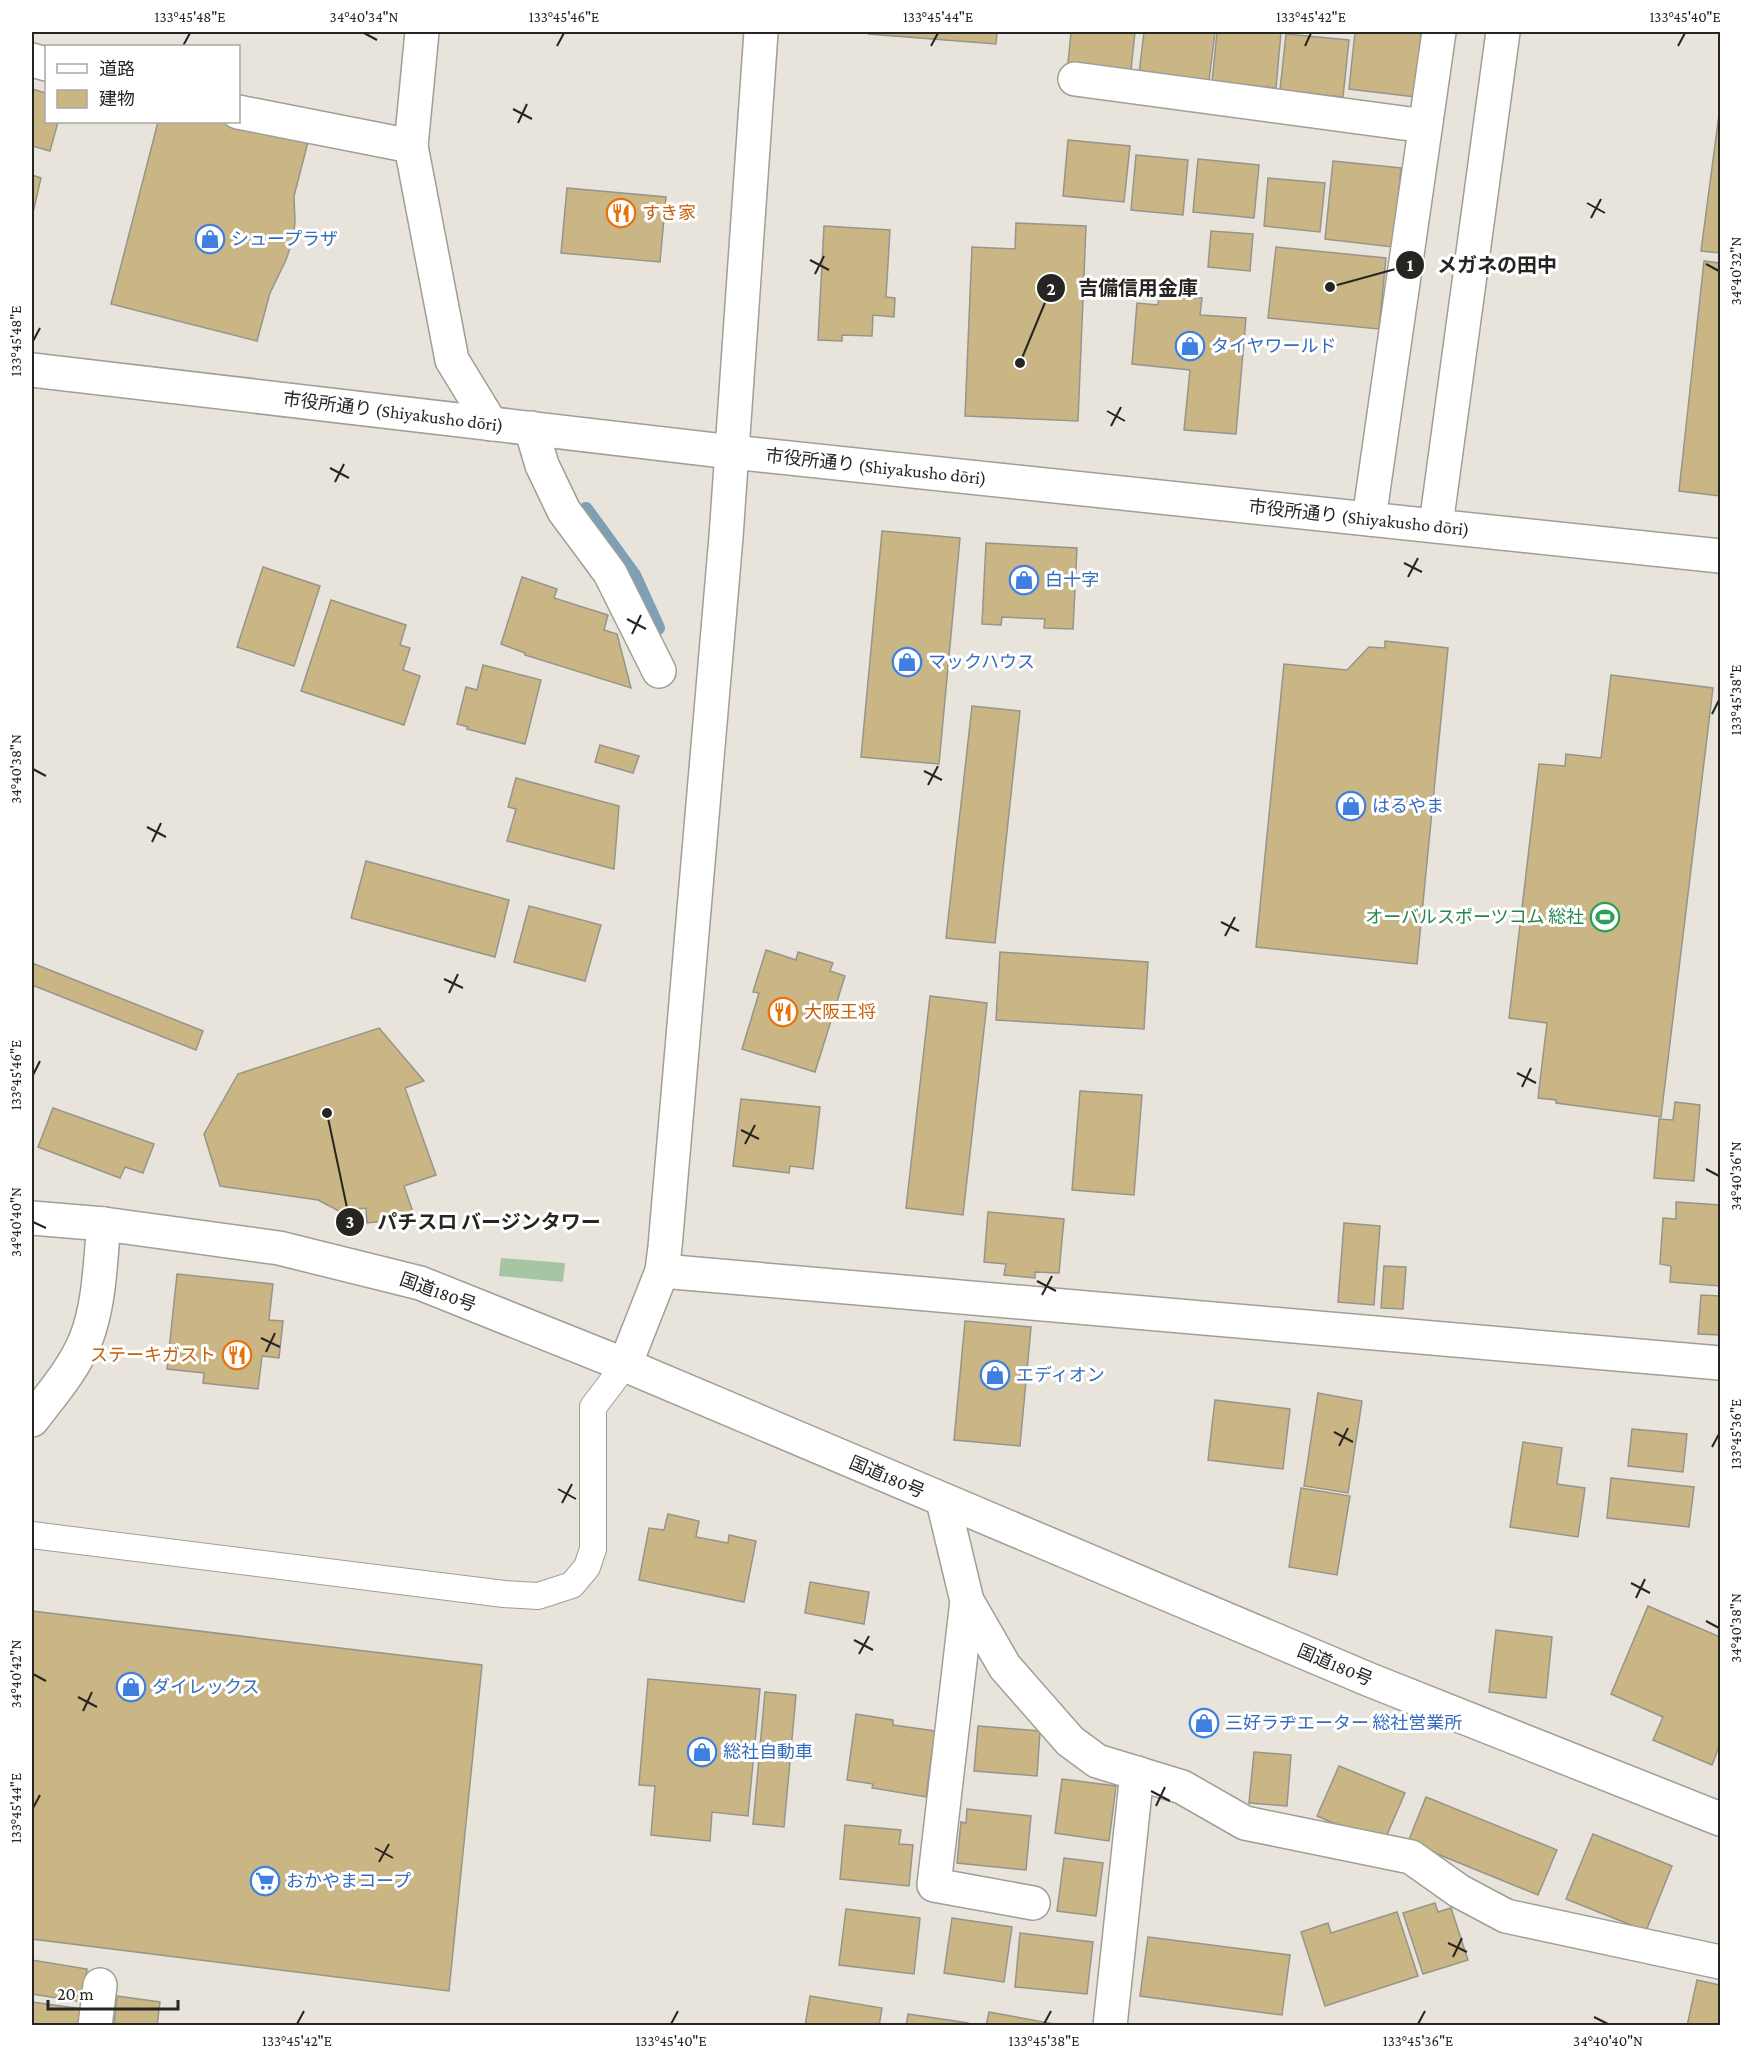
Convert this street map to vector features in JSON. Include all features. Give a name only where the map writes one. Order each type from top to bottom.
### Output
[{"type":"main road","points":[[422,32],[411,146],[452,360],[491,424]]},
{"type":"main road","points":[[625,1365],[662,1270],[732,452],[760,32]]},
{"type":"main road","points":[[1369,519],[1439,32]]},
{"type":"main road","points":[[1436,525],[1503,32]]},
{"type":"main road","points":[[1074,79],[1425,126]]},
{"type":"main road","points":[[240,112],[411,146]]},
{"type":"main road","name":"市役所通り (Shiyakusho dōri)","points":[[32,370],[732,452],[1720,555]]},
{"type":"main road","points":[[531,428],[542,465],[564,511],[610,573],[658,671]]},
{"type":"main road","name":"国道180号","points":[[32,1218],[104,1224],[279,1248],[420,1283],[625,1365],[1370,1680],[1720,1819]]},
{"type":"main road","points":[[32,1420],[76,1359],[86,1339],[97,1290],[104,1224]]},
{"type":"main road","points":[[662,1270],[1720,1364]]},
{"type":"main road","points":[[943,1501],[967,1601],[1005,1667],[1070,1742],[1097,1761],[1182,1787],[1245,1823],[1411,1857],[1459,1891],[1506,1916],[1720,1962]]},
{"type":"main road","points":[[967,1601],[934,1885],[1033,1903]]},
{"type":"main road","points":[[1110,2025],[1137,1773]]},
{"type":"main road","points":[[95,2025],[100,1985]]},
{"type":"lane","points":[[32,1535],[538,1596],[572,1585],[586,1567],[593,1550],[593,1407],[625,1365]]},
{"type":"green space","points":[[501,1258],[565,1263],[563,1282],[499,1276]]},
{"type":"building","points":[[870,32],[997,32],[996,44],[869,34]]},
{"type":"building","points":[[1071,32],[1135,32],[1131,70],[1068,63]]},
{"type":"building","points":[[1144,32],[1215,32],[1209,81],[1139,74]]},
{"type":"building","points":[[1217,32],[1281,32],[1276,88],[1212,82]]},
{"type":"building","points":[[1355,32],[1421,32],[1415,97],[1349,89]]},
{"type":"building","points":[[1286,34],[1349,40],[1343,97],[1280,90]]},
{"type":"building","points":[[32,89],[45,93],[45,123],[58,123],[50,151],[32,146]]},
{"type":"building","points":[[1720,107],[1720,253],[1701,251]]},
{"type":"building","points":[[158,123],[231,123],[308,142],[294,196],[295,223],[292,242],[270,293],[257,341],[111,304]]},
{"type":"building","points":[[1068,140],[1130,146],[1124,202],[1063,196]]},
{"type":"building","points":[[1136,155],[1188,160],[1183,215],[1131,210]]},
{"type":"building","points":[[1198,159],[1259,165],[1254,218],[1193,212]]},
{"type":"building","points":[[1333,161],[1401,168],[1393,247],[1325,239]]},
{"type":"building","points":[[32,175],[41,178],[32,217]]},
{"type":"building","points":[[1268,178],[1325,183],[1320,232],[1264,226]]},
{"type":"building","points":[[567,188],[666,197],[660,262],[561,253]]},
{"type":"building","points":[[1016,223],[1086,226],[1078,421],[965,416],[972,247],[1015,249]]},
{"type":"building","points":[[824,226],[890,230],[886,297],[895,298],[894,317],[873,315],[872,336],[842,335],[842,341],[818,340]]},
{"type":"building","points":[[1211,231],[1253,234],[1250,271],[1208,267]]},
{"type":"building","points":[[1276,247],[1386,258],[1379,329],[1268,318]]},
{"type":"building","points":[[1704,261],[1720,263],[1720,496],[1679,491]]},
{"type":"building","points":[[1159,294],[1202,298],[1200,315],[1246,318],[1236,434],[1184,430],[1190,370],[1132,364],[1137,303],[1158,305]]},
{"type":"building","points":[[882,531],[960,538],[939,764],[861,757]]},
{"type":"building","points":[[986,543],[1077,548],[1073,629],[1044,628],[1045,619],[1002,617],[1001,625],[982,624]]},
{"type":"building","points":[[263,567],[320,586],[294,666],[237,647]]},
{"type":"building","points":[[522,577],[557,589],[554,598],[608,615],[604,630],[617,634],[631,688],[525,655],[525,653],[501,644]]},
{"type":"building","points":[[331,600],[406,625],[400,645],[410,648],[403,670],[420,676],[404,725],[301,691]]},
{"type":"building","points":[[1385,641],[1448,648],[1417,964],[1256,947],[1284,664],[1347,670],[1369,647],[1385,648]]},
{"type":"building","points":[[483,665],[541,680],[525,744],[467,729],[468,727],[457,724],[466,687],[477,690]]},
{"type":"building","points":[[1611,675],[1713,688],[1661,1117],[1556,1103],[1556,1100],[1538,1098],[1547,1023],[1509,1018],[1539,764],[1565,766],[1566,754],[1601,758]]},
{"type":"building","points":[[972,706],[1020,711],[995,943],[946,938]]},
{"type":"building","points":[[600,745],[639,756],[633,773],[595,762]]},
{"type":"building","points":[[516,778],[619,806],[614,869],[507,841],[516,809],[508,807]]},
{"type":"building","points":[[366,861],[509,900],[495,957],[351,918]]},
{"type":"building","points":[[529,906],[601,925],[585,981],[514,962]]},
{"type":"building","points":[[766,950],[796,960],[798,952],[833,963],[830,971],[845,976],[815,1072],[742,1049],[759,993],[753,992]]},
{"type":"building","points":[[1000,952],[1148,962],[1144,1029],[996,1020]]},
{"type":"building","points":[[32,963],[203,1031],[196,1050],[32,985]]},
{"type":"building","points":[[930,996],[987,1003],[963,1215],[906,1208]]},
{"type":"building","points":[[379,1028],[424,1081],[405,1088],[436,1175],[404,1186],[415,1218],[367,1223],[366,1208],[339,1211],[318,1200],[220,1186],[204,1134],[238,1074]]},
{"type":"building","points":[[1080,1091],[1142,1095],[1134,1195],[1072,1190]]},
{"type":"building","points":[[741,1099],[820,1107],[813,1169],[790,1166],[789,1173],[733,1166]]},
{"type":"building","points":[[1675,1102],[1700,1105],[1694,1181],[1654,1178],[1659,1119],[1673,1120]]},
{"type":"building","points":[[53,1108],[154,1144],[143,1173],[125,1167],[120,1178],[38,1147]]},
{"type":"building","points":[[1676,1202],[1720,1205],[1720,1286],[1670,1282],[1671,1266],[1660,1264],[1663,1218],[1676,1219]]},
{"type":"building","points":[[988,1212],[1064,1219],[1059,1273],[1035,1272],[1035,1278],[1004,1275],[1006,1264],[984,1262]]},
{"type":"building","points":[[1344,1223],[1380,1226],[1374,1305],[1338,1302]]},
{"type":"building","points":[[1384,1266],[1406,1267],[1403,1309],[1381,1308]]},
{"type":"building","points":[[177,1274],[273,1284],[269,1320],[283,1321],[279,1358],[262,1356],[258,1389],[203,1383],[204,1373],[167,1369]]},
{"type":"building","points":[[1701,1295],[1720,1296],[1720,1335],[1698,1334]]},
{"type":"building","points":[[965,1321],[1031,1327],[1020,1446],[954,1440]]},
{"type":"building","points":[[1318,1393],[1362,1401],[1348,1493],[1304,1486]]},
{"type":"building","points":[[1215,1400],[1290,1409],[1283,1469],[1208,1460]]},
{"type":"building","points":[[1632,1429],[1687,1434],[1683,1472],[1628,1466]]},
{"type":"building","points":[[1523,1442],[1562,1448],[1557,1484],[1585,1488],[1578,1537],[1510,1527]]},
{"type":"building","points":[[1611,1478],[1694,1487],[1689,1527],[1607,1518]]},
{"type":"building","points":[[1301,1488],[1350,1496],[1337,1575],[1289,1567]]},
{"type":"building","points":[[668,1514],[699,1521],[696,1537],[728,1543],[729,1535],[756,1541],[744,1602],[639,1580],[649,1528],[664,1530]]},
{"type":"building","points":[[810,1582],[869,1592],[864,1624],[805,1613]]},
{"type":"building","points":[[1648,1606],[1720,1637],[1720,1744],[1712,1765],[1653,1740],[1663,1717],[1611,1694]]},
{"type":"building","points":[[32,1611],[482,1665],[449,1991],[32,1939]]},
{"type":"building","points":[[1496,1630],[1552,1637],[1546,1698],[1489,1692]]},
{"type":"building","points":[[648,1679],[760,1689],[748,1816],[712,1812],[710,1841],[651,1835],[655,1786],[639,1785]]},
{"type":"building","points":[[765,1692],[796,1695],[784,1827],[753,1824]]},
{"type":"building","points":[[856,1714],[893,1720],[893,1725],[935,1731],[926,1797],[872,1788],[873,1784],[847,1780]]},
{"type":"building","points":[[978,1726],[1040,1731],[1037,1776],[974,1771]]},
{"type":"building","points":[[1254,1752],[1291,1755],[1287,1806],[1249,1803]]},
{"type":"building","points":[[1339,1766],[1405,1793],[1383,1844],[1317,1816]]},
{"type":"building","points":[[1062,1779],[1116,1786],[1109,1841],[1055,1833]]},
{"type":"building","points":[[1426,1797],[1557,1850],[1538,1895],[1408,1842]]},
{"type":"building","points":[[967,1809],[1031,1816],[1026,1870],[957,1863],[961,1822],[966,1823]]},
{"type":"building","points":[[845,1825],[901,1830],[899,1844],[913,1845],[909,1886],[840,1879]]},
{"type":"building","points":[[1593,1834],[1672,1866],[1646,1931],[1566,1899]]},
{"type":"building","points":[[1064,1858],[1103,1863],[1096,1916],[1057,1911]]},
{"type":"building","points":[[1435,1903],[1438,1912],[1451,1908],[1468,1960],[1423,1974],[1403,1913]]},
{"type":"building","points":[[846,1909],[920,1918],[914,1974],[839,1965]]},
{"type":"building","points":[[1397,1912],[1418,1976],[1325,2006],[1301,1932],[1328,1923],[1331,1933]]},
{"type":"building","points":[[952,1918],[1012,1927],[1004,1982],[944,1973]]},
{"type":"building","points":[[1020,1933],[1093,1942],[1087,1994],[1015,1987]]},
{"type":"building","points":[[1148,1937],[1290,1955],[1282,2015],[1140,1996]]},
{"type":"building","points":[[32,1960],[87,1969],[83,2002],[32,1994]]},
{"type":"building","points":[[1697,1980],[1720,1985],[1720,2026],[1687,2026]]},
{"type":"building","points":[[117,1996],[160,2002],[157,2026],[114,2026]]},
{"type":"building","points":[[810,1996],[882,2008],[879,2026],[805,2026]]},
{"type":"building","points":[[32,2002],[82,2009],[79,2026],[32,2026]]},
{"type":"building","points":[[989,2012],[1065,2026],[986,2026]]},
{"type":"building","points":[[908,2014],[968,2023],[968,2026],[906,2026]]},
{"type":"waterway","points":[[586,509],[634,575],[658,628]]},
{"type":"place","name":"すき家","points":[[621,213]]},
{"type":"place","name":"シュープラザ","points":[[210,239]]},
{"type":"place","name":"メガネの田中","points":[[1330,287]]},
{"type":"place","name":"タイヤワールド","points":[[1190,346]]},
{"type":"place","name":"吉備信用金庫","points":[[1020,363]]},
{"type":"place","name":"白十字","points":[[1024,580]]},
{"type":"place","name":"マックハウス","points":[[907,662]]},
{"type":"place","name":"はるやま","points":[[1351,806]]},
{"type":"place","name":"オーバルスポーツコム 総社","points":[[1605,917]]},
{"type":"place","name":"大阪王将","points":[[783,1012]]},
{"type":"place","name":"パチスロ バージンタワー","points":[[327,1113]]},
{"type":"place","name":"ステーキガスト","points":[[237,1355]]},
{"type":"place","name":"エディオン","points":[[995,1375]]},
{"type":"place","name":"ダイレックス","points":[[131,1687]]},
{"type":"place","name":"三好ラヂエーター 総社営業所","points":[[1204,1723]]},
{"type":"place","name":"総社自動車","points":[[702,1752]]},
{"type":"place","name":"おかやまコープ","points":[[265,1881]]}]
